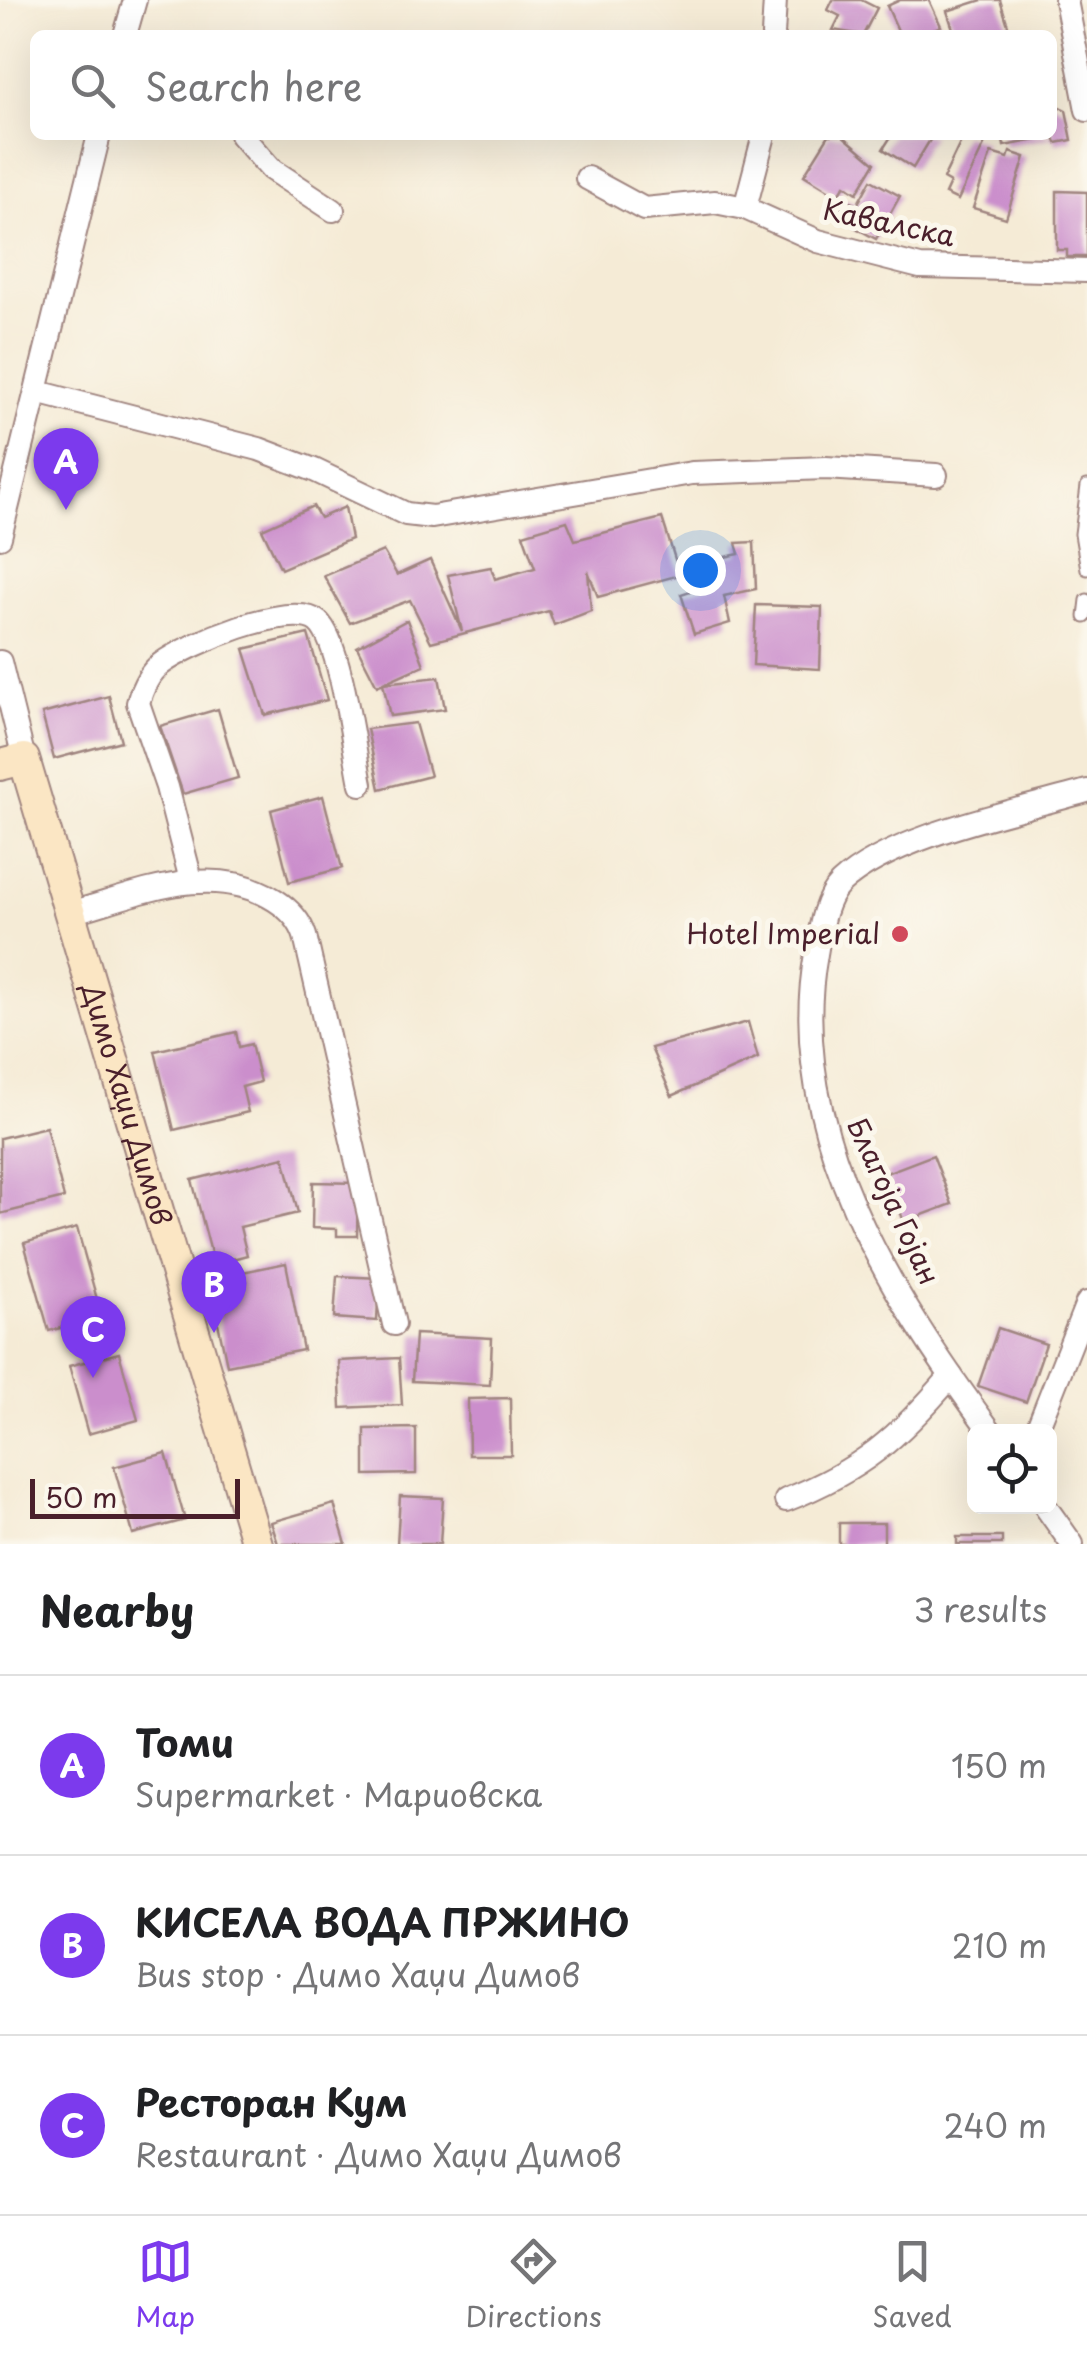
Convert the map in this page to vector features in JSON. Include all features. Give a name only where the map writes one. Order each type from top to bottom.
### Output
[{"type":"street","points":[[126,30],[135,0]]},
{"type":"street","points":[[773,30],[775,0]]},
{"type":"street","points":[[1066,0],[1087,110]]},
{"type":"street","points":[[0,537],[98,140]]},
{"type":"street","points":[[245,140],[271,169],[333,210]]},
{"type":"street","points":[[746,208],[763,140]]},
{"type":"street","name":"Кавалска","points":[[586,178],[644,209],[715,202],[746,208],[818,241],[920,267],[1087,271]]},
{"type":"street","points":[[37,392],[259,449],[314,470],[406,514],[432,517],[692,473],[826,468],[936,475]]},
{"type":"street","points":[[0,464],[24,444]]},
{"type":"street","points":[[191,880],[167,787],[138,703],[158,666],[194,644],[291,614],[316,619],[326,630],[340,674],[360,784]]},
{"type":"street","name":"Димо Хаџи Димов","points":[[0,662],[12,762],[70,913],[257,1544]]},
{"type":"street","name":"Благоја Гојан","points":[[985,1424],[950,1376],[879,1257],[819,1111],[812,1080],[813,971],[824,914],[837,887],[875,860],[918,841],[1087,790]]},
{"type":"street","points":[[70,913],[191,880],[234,881],[289,910],[302,928],[394,1324]]},
{"type":"street","points":[[1039,1424],[1087,1303]]},
{"type":"street","points":[[786,1500],[865,1464],[902,1433],[950,1376]]},
{"type":"street","points":[[1051,1514],[1072,1544]]},
{"type":"lane","points":[[1087,486],[1082,534],[1087,569]]},
{"type":"lane","points":[[1085,617],[1087,600]]},
{"type":"building","points":[[833,0],[861,0],[877,8],[866,30],[833,30],[840,16],[828,10]]},
{"type":"building","points":[[900,0],[929,0],[941,26],[932,30],[898,30],[887,6]]},
{"type":"building","points":[[982,0],[1000,0],[1009,30],[953,30],[947,11]]},
{"type":"building","points":[[1057,106],[1066,110],[1072,140],[1056,143]]},
{"type":"building","points":[[826,140],[848,140],[875,163],[857,193],[845,185],[838,196],[804,175]]},
{"type":"building","points":[[889,140],[930,140],[913,168],[883,149]]},
{"type":"building","points":[[962,140],[985,143],[958,200],[945,194],[950,183],[943,179]]},
{"type":"building","points":[[1003,140],[1037,140],[1004,146]]},
{"type":"building","points":[[1010,152],[1025,157],[1006,218],[973,208],[991,153],[1008,158]]},
{"type":"building","points":[[871,180],[900,196],[876,239],[836,217],[846,199],[857,205]]},
{"type":"building","points":[[1057,191],[1087,192],[1087,257],[1067,257],[1067,250],[1057,250]]},
{"type":"building","points":[[313,506],[320,518],[345,507],[351,539],[281,569],[262,529]]},
{"type":"building","points":[[662,518],[680,575],[598,597],[588,571],[591,611],[554,625],[549,611],[431,642],[410,600],[350,623],[324,576],[383,551],[397,575],[430,560],[462,631],[448,575],[491,567],[495,579],[535,568],[523,534],[567,521],[575,540]]},
{"type":"building","points":[[754,542],[756,589],[724,596],[730,623],[694,634],[681,594],[712,584],[706,561],[739,554],[736,543]]},
{"type":"building","points":[[756,605],[822,607],[820,669],[753,665]]},
{"type":"building","points":[[407,620],[424,665],[377,686],[357,647]]},
{"type":"building","points":[[308,634],[327,700],[265,715],[244,649]]},
{"type":"building","points":[[439,677],[445,709],[390,716],[383,683]]},
{"type":"building","points":[[109,696],[121,741],[54,759],[42,714]]},
{"type":"building","points":[[218,709],[238,778],[183,794],[160,726]]},
{"type":"building","points":[[415,723],[430,776],[380,789],[367,729]]},
{"type":"building","points":[[323,796],[342,868],[289,882],[271,810]]},
{"type":"building","points":[[748,1022],[758,1058],[672,1096],[651,1048]]},
{"type":"building","points":[[236,1032],[239,1047],[251,1044],[260,1082],[242,1087],[248,1112],[174,1130],[155,1051]]},
{"type":"building","points":[[46,1127],[64,1198],[0,1214],[0,1138]]},
{"type":"building","points":[[933,1155],[952,1204],[904,1222],[886,1173]]},
{"type":"building","points":[[284,1157],[298,1213],[240,1227],[247,1255],[214,1264],[192,1180]]},
{"type":"building","points":[[313,1182],[358,1183],[357,1236],[337,1236],[337,1229],[312,1228]]},
{"type":"building","points":[[77,1228],[102,1317],[49,1331],[24,1243]]},
{"type":"building","points":[[286,1263],[303,1350],[227,1365],[214,1304],[204,1306],[199,1281]]},
{"type":"building","points":[[337,1276],[379,1278],[377,1321],[334,1318]]},
{"type":"building","points":[[998,1328],[1046,1344],[1026,1402],[978,1386]]},
{"type":"building","points":[[415,1334],[492,1338],[490,1385],[412,1381]]},
{"type":"building","points":[[119,1353],[138,1420],[88,1434],[69,1366]]},
{"type":"building","points":[[399,1358],[402,1405],[341,1408],[339,1361]]},
{"type":"building","points":[[510,1398],[511,1455],[469,1455],[468,1399]]},
{"type":"building","points":[[416,1428],[416,1474],[365,1475],[365,1429]]},
{"type":"building","points":[[166,1453],[185,1520],[133,1534],[114,1467]]},
{"type":"building","points":[[400,1496],[443,1498],[440,1544],[397,1544]]},
{"type":"building","points":[[334,1504],[346,1544],[278,1544],[271,1522]]},
{"type":"building","points":[[839,1523],[884,1523],[884,1544],[839,1544]]},
{"type":"building","points":[[957,1537],[1002,1537],[1002,1544],[957,1544]]},
{"type":"place","name":"Томи","points":[[66,510]]},
{"type":"place","name":"Hotel Imperial","points":[[900,934]]},
{"type":"place","name":"КИСЕЛА ВОДА ПРЖИНО","points":[[214,1333]]},
{"type":"place","name":"Ресторан Кум","points":[[93,1378]]}]
